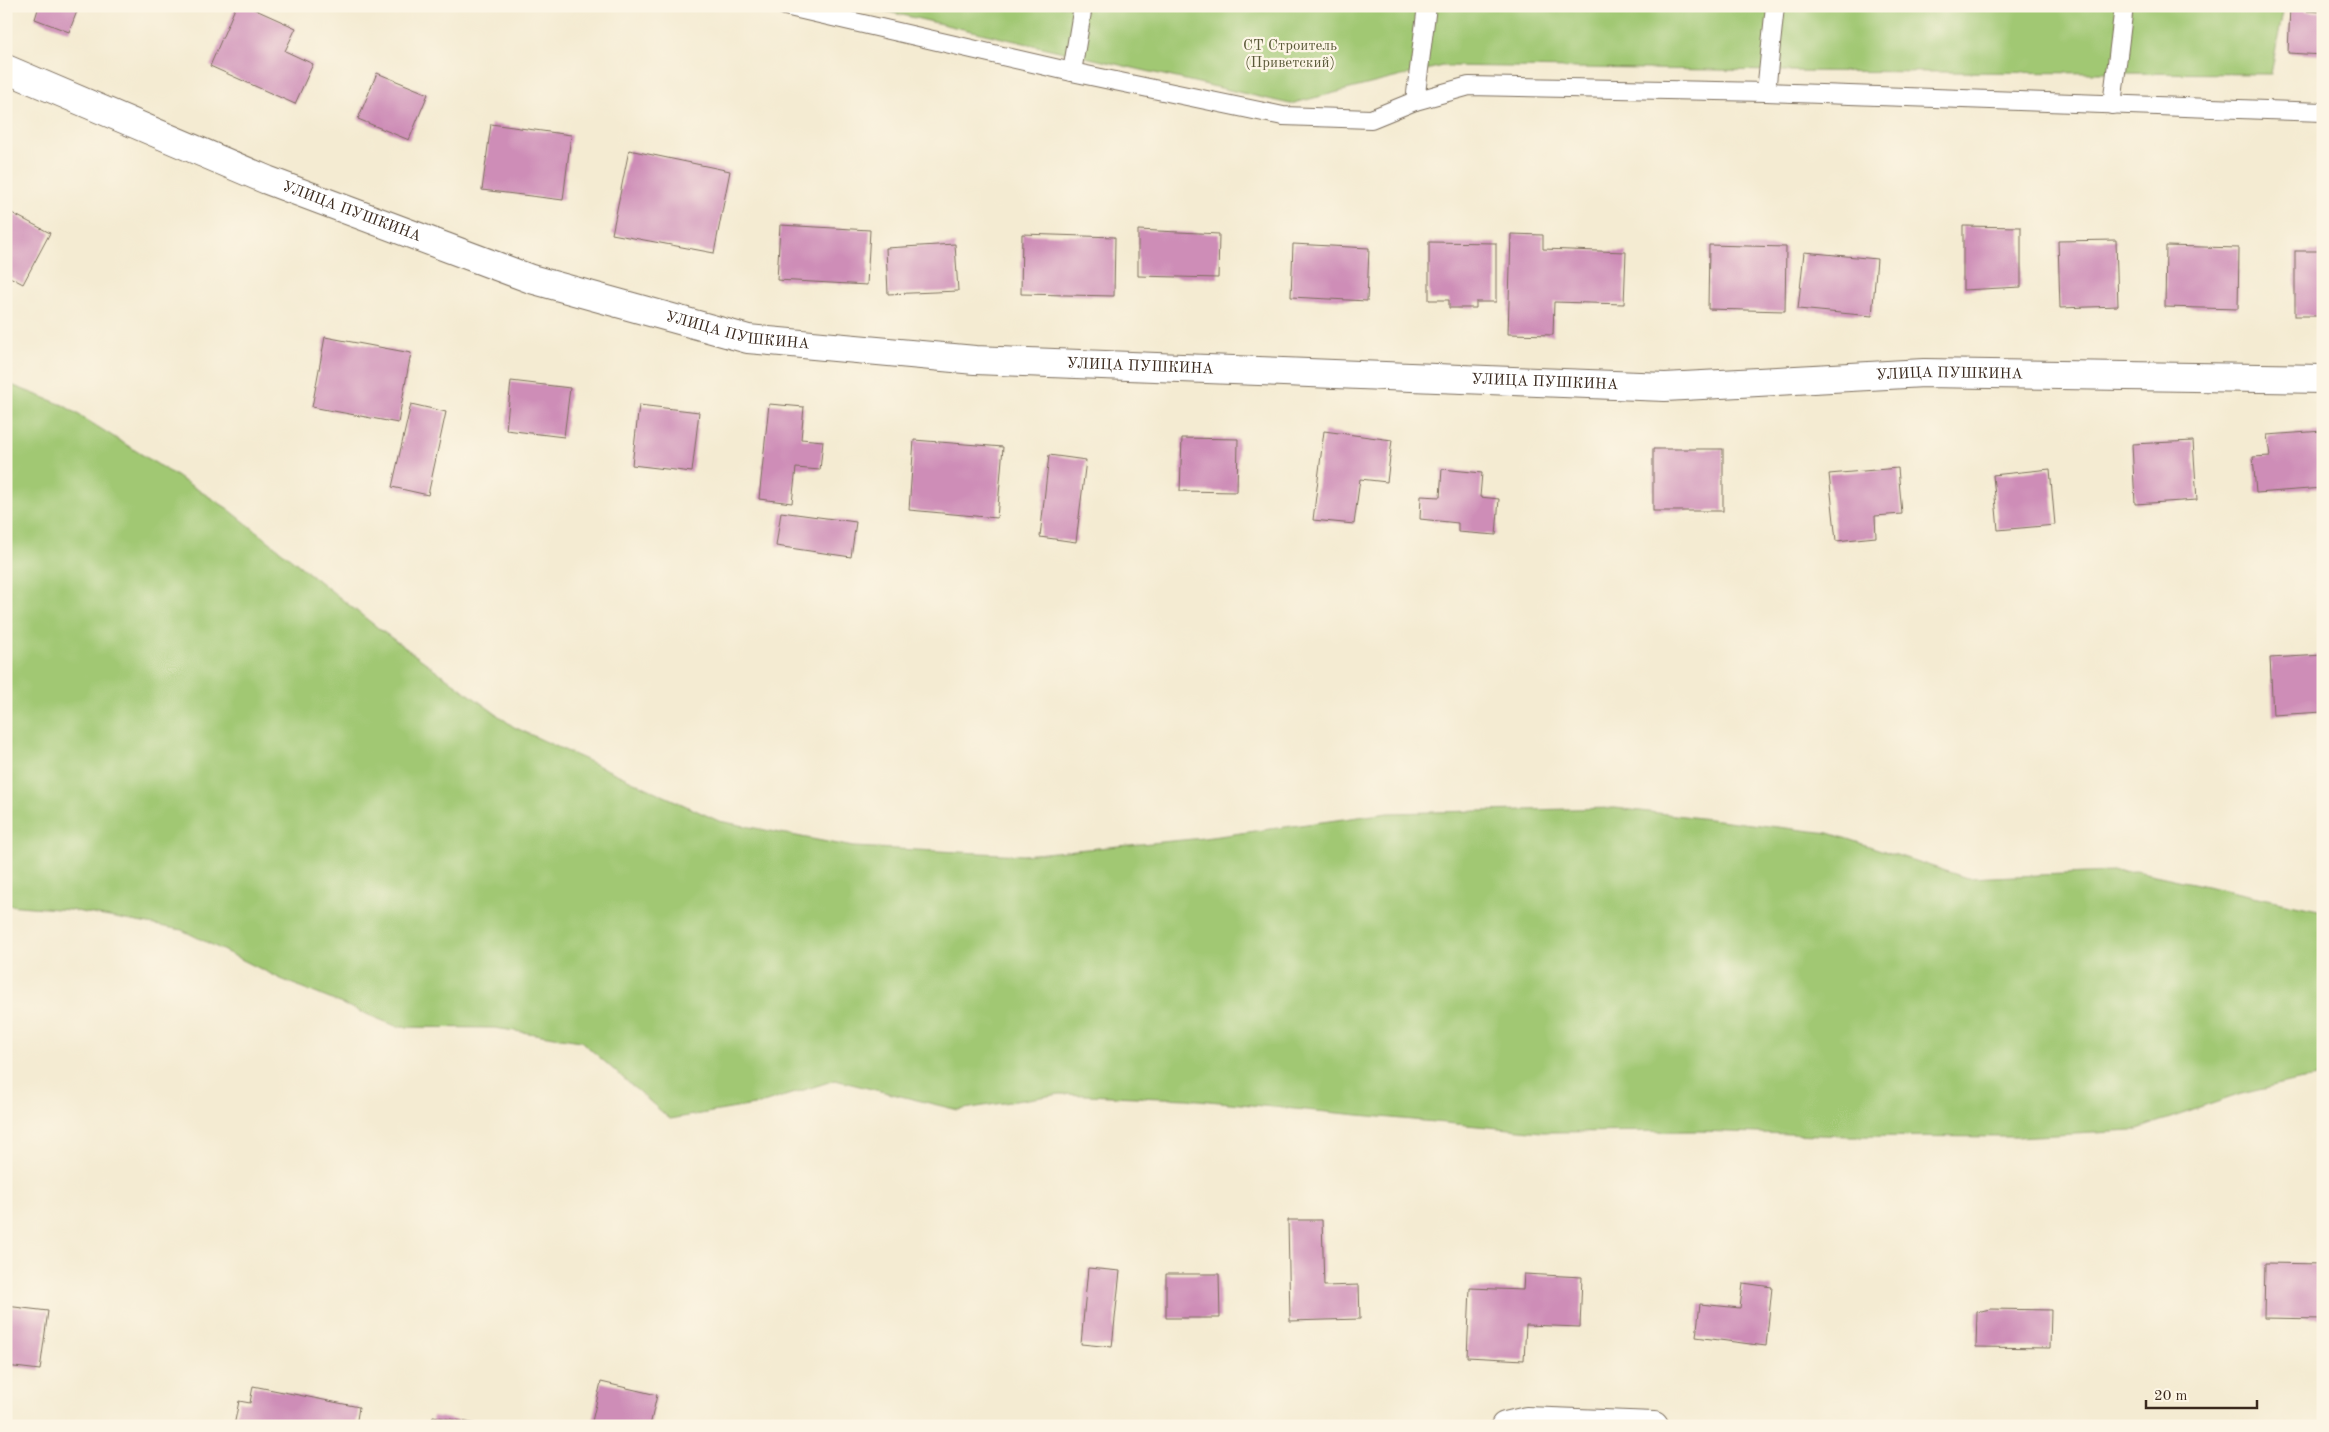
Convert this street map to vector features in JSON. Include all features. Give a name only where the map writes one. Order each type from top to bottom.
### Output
[{"type":"street","name":"УЛИЦА ПУШКИНА","points":[[6,70],[268,180],[532,279],[748,339],[975,360],[1665,387],[1924,373],[2323,379]]},
{"type":"street","points":[[1505,1426],[1526,1421],[1654,1426]]},
{"type":"lane","points":[[785,6],[1072,72],[1283,116],[1371,119],[1415,101],[1469,86],[1766,92],[2323,112]]},
{"type":"lane","points":[[1072,72],[1083,6]]},
{"type":"lane","points":[[1415,101],[1427,6]]},
{"type":"lane","points":[[1766,92],[1775,6]]},
{"type":"lane","points":[[2112,105],[2124,6]]},
{"type":"green space","name":"СТ Строитель (Приветский)","points":[[863,6],[2284,6],[2271,74],[1782,71],[1442,66],[1290,104]]},
{"type":"green space","points":[[6,383],[63,405],[227,508],[378,628],[514,727],[719,821],[853,847],[1023,855],[1204,838],[1388,813],[1615,808],[1829,833],[1967,878],[2136,871],[2323,911],[2323,1017],[2320,1076],[2241,1094],[2132,1131],[2016,1137],[1850,1136],[1698,1131],[1542,1132],[1187,1099],[1060,1094],[958,1110],[835,1080],[760,1104],[670,1119],[581,1041],[495,1028],[398,1027],[281,979],[182,930],[70,910],[6,905]]},
{"type":"building","points":[[39,6],[79,6],[69,32],[35,19]]},
{"type":"building","points":[[236,6],[247,6],[296,28],[285,51],[313,64],[295,104],[210,66]]},
{"type":"building","points":[[2290,6],[2306,6],[2306,11],[2323,12],[2323,55],[2288,53]]},
{"type":"building","points":[[377,73],[428,94],[409,140],[358,119]]},
{"type":"building","points":[[491,124],[571,135],[563,200],[482,190]]},
{"type":"building","points":[[629,150],[730,171],[714,253],[612,234]]},
{"type":"building","points":[[6,210],[50,233],[23,284],[6,275]]},
{"type":"building","points":[[780,225],[870,230],[867,285],[777,280]]},
{"type":"building","points":[[1963,226],[2021,227],[2021,287],[1963,290]]},
{"type":"building","points":[[1138,230],[1219,234],[1218,278],[1138,276]]},
{"type":"building","points":[[1022,234],[1115,237],[1114,296],[1021,294]]},
{"type":"building","points":[[1511,234],[1543,235],[1543,249],[1626,252],[1624,304],[1554,302],[1553,335],[1508,334]]},
{"type":"building","points":[[2116,240],[2118,306],[2060,308],[2058,241]]},
{"type":"building","points":[[1429,242],[1496,243],[1496,302],[1476,302],[1476,308],[1449,308],[1449,300],[1429,300]]},
{"type":"building","points":[[955,244],[958,291],[888,294],[886,248]]},
{"type":"building","points":[[1293,244],[1369,248],[1367,301],[1291,297]]},
{"type":"building","points":[[1709,245],[1786,247],[1785,311],[1708,309]]},
{"type":"building","points":[[2166,246],[2239,248],[2238,309],[2165,307]]},
{"type":"building","points":[[2295,251],[2323,251],[2323,316],[2295,316]]},
{"type":"building","points":[[1804,252],[1877,259],[1872,316],[1798,309]]},
{"type":"building","points":[[325,337],[411,353],[398,423],[312,407]]},
{"type":"building","points":[[511,381],[570,388],[564,437],[506,430]]},
{"type":"building","points":[[411,404],[446,412],[428,495],[392,487]]},
{"type":"building","points":[[769,404],[804,407],[801,439],[823,441],[820,470],[796,468],[792,503],[759,499]]},
{"type":"building","points":[[639,405],[699,412],[692,472],[632,465]]},
{"type":"building","points":[[1324,431],[1392,440],[1387,482],[1360,479],[1354,524],[1313,520]]},
{"type":"building","points":[[2323,431],[2323,488],[2256,493],[2253,457],[2270,456],[2267,435]]},
{"type":"building","points":[[1182,438],[1238,439],[1237,492],[1180,491]]},
{"type":"building","points":[[914,440],[1003,447],[997,518],[909,510]]},
{"type":"building","points":[[2193,441],[2197,500],[2135,504],[2132,444]]},
{"type":"building","points":[[1653,449],[1723,449],[1723,511],[1653,511]]},
{"type":"building","points":[[1049,455],[1086,460],[1076,542],[1040,537]]},
{"type":"building","points":[[1898,468],[1902,514],[1875,516],[1876,537],[1836,541],[1829,474]]},
{"type":"building","points":[[1442,469],[1482,473],[1480,497],[1499,499],[1496,535],[1458,532],[1458,523],[1420,519],[1421,496],[1440,497]]},
{"type":"building","points":[[2050,469],[2055,525],[1998,530],[1993,475]]},
{"type":"building","points":[[781,512],[856,522],[851,557],[776,546]]},
{"type":"building","points":[[2323,655],[2323,712],[2273,715],[2270,658]]},
{"type":"building","points":[[1288,1220],[1322,1220],[1324,1286],[1359,1285],[1360,1319],[1290,1321]]},
{"type":"building","points":[[2265,1263],[2323,1264],[2323,1319],[2264,1318]]},
{"type":"building","points":[[1088,1268],[1120,1271],[1112,1347],[1081,1344]]},
{"type":"building","points":[[1166,1274],[1219,1274],[1220,1318],[1166,1318]]},
{"type":"building","points":[[1524,1274],[1582,1277],[1580,1327],[1526,1325],[1524,1360],[1467,1357],[1470,1288],[1523,1290]]},
{"type":"building","points":[[1743,1283],[1772,1287],[1766,1346],[1696,1337],[1700,1304],[1740,1308]]},
{"type":"building","points":[[6,1306],[48,1311],[40,1370],[6,1366]]},
{"type":"building","points":[[1990,1309],[2051,1310],[2050,1348],[1976,1347],[1977,1312]]},
{"type":"building","points":[[601,1382],[657,1395],[650,1426],[591,1426]]},
{"type":"building","points":[[253,1386],[359,1407],[356,1426],[234,1426],[239,1401],[250,1403]]},
{"type":"building","points":[[433,1416],[478,1424],[477,1426],[431,1426]]}]
